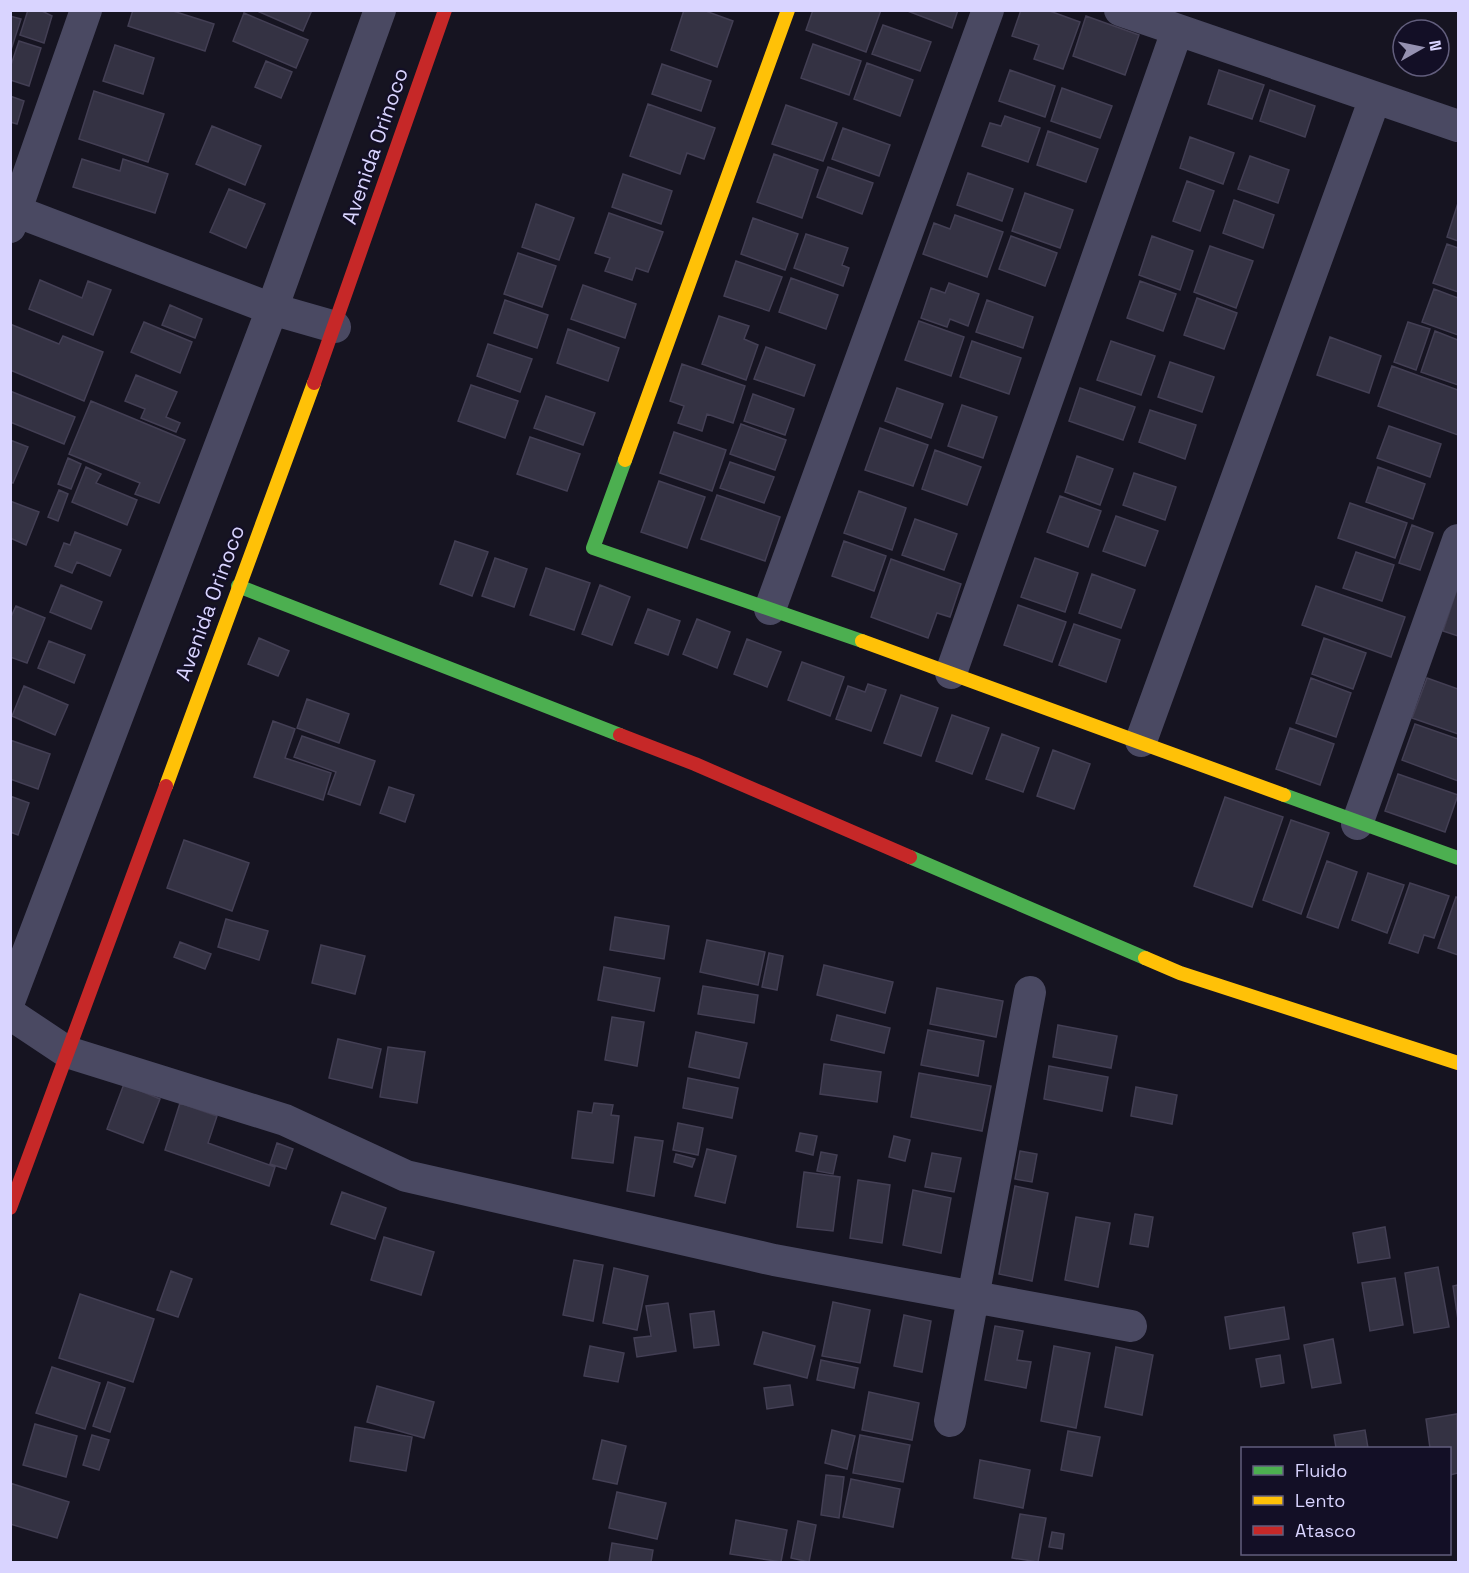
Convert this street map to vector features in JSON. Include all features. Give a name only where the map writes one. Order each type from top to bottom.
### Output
[{"type":"street","points":[[86,10],[12,216],[272,309],[335,327]]},
{"type":"street","points":[[10,999],[272,309],[380,10]]},
{"type":"street","name":"Avenida Orinoco","points":[[10,1208],[335,327],[445,10]]},
{"type":"street","points":[[788,10],[593,548],[1141,741],[1357,824],[1458,858]]},
{"type":"street","points":[[770,609],[988,10]]},
{"type":"street","points":[[1120,10],[1458,126]]},
{"type":"street","points":[[951,673],[1177,30]]},
{"type":"street","points":[[1141,741],[1375,98]]},
{"type":"street","points":[[1357,824],[1458,540]]},
{"type":"street","points":[[238,586],[695,764],[1180,973],[1458,1063]]},
{"type":"street","points":[[950,1421],[1030,992]]},
{"type":"street","points":[[10,1014],[67,1052],[285,1120],[406,1176],[774,1260],[1131,1326]]},
{"type":"building","points":[[28,10],[40,10],[52,16],[44,43],[20,35]]},
{"type":"building","points":[[133,10],[170,10],[214,24],[205,51],[128,26]]},
{"type":"building","points":[[255,10],[312,10],[303,31]]},
{"type":"building","points":[[684,10],[703,10],[733,21],[717,67],[671,50]]},
{"type":"building","points":[[813,10],[881,10],[866,52],[806,30]]},
{"type":"building","points":[[905,10],[958,10],[952,28]]},
{"type":"building","points":[[1021,10],[1047,10],[1080,22],[1063,69],[1034,59],[1039,45],[1012,36]]},
{"type":"building","points":[[244,13],[308,40],[296,68],[233,41]]},
{"type":"building","points":[[10,16],[21,19],[10,53]]},
{"type":"building","points":[[1086,16],[1139,35],[1125,75],[1073,56]]},
{"type":"building","points":[[883,25],[931,42],[920,71],[872,54]]},
{"type":"building","points":[[19,41],[41,48],[29,86],[10,80],[10,68]]},
{"type":"building","points":[[813,44],[861,61],[849,95],[801,78]]},
{"type":"building","points":[[115,45],[154,58],[143,94],[103,81]]},
{"type":"building","points":[[266,61],[292,72],[281,98],[255,87]]},
{"type":"building","points":[[867,63],[913,80],[900,116],[854,99]]},
{"type":"building","points":[[662,64],[711,81],[701,111],[652,94]]},
{"type":"building","points":[[1010,70],[1055,86],[1045,117],[999,101]]},
{"type":"building","points":[[1219,70],[1264,85],[1252,119],[1208,104]]},
{"type":"building","points":[[1062,88],[1112,106],[1100,138],[1051,121]]},
{"type":"building","points":[[1270,90],[1315,106],[1305,137],[1260,121]]},
{"type":"building","points":[[94,91],[164,114],[148,162],[79,139]]},
{"type":"building","points":[[10,96],[24,101],[17,124],[10,122]]},
{"type":"building","points":[[648,104],[715,128],[704,159],[687,153],[680,174],[630,156]]},
{"type":"building","points":[[786,105],[837,123],[823,161],[772,144]]},
{"type":"building","points":[[1005,116],[1040,128],[1028,162],[982,146],[990,123],[1001,126]]},
{"type":"building","points":[[212,126],[261,146],[245,185],[196,164]]},
{"type":"building","points":[[843,128],[890,145],[879,176],[832,159]]},
{"type":"building","points":[[1048,131],[1098,149],[1086,182],[1037,165]]},
{"type":"building","points":[[1190,137],[1234,153],[1223,184],[1180,168]]},
{"type":"building","points":[[774,154],[818,170],[802,218],[757,202]]},
{"type":"building","points":[[1250,156],[1289,170],[1278,203],[1238,189]]},
{"type":"building","points":[[82,159],[120,171],[123,159],[168,174],[155,213],[73,187]]},
{"type":"building","points":[[828,167],[873,183],[862,214],[817,197]]},
{"type":"building","points":[[968,173],[1013,189],[1002,221],[957,205]]},
{"type":"building","points":[[623,174],[672,191],[661,224],[612,207]]},
{"type":"building","points":[[1187,181],[1214,191],[1200,231],[1173,221]]},
{"type":"building","points":[[229,189],[265,204],[246,248],[210,232]]},
{"type":"building","points":[[1025,193],[1073,210],[1060,248],[1012,231]]},
{"type":"building","points":[[1234,200],[1274,215],[1263,248],[1223,233]]},
{"type":"building","points":[[1458,203],[1458,241],[1447,237]]},
{"type":"building","points":[[536,204],[574,218],[559,260],[522,247]]},
{"type":"building","points":[[609,213],[663,232],[648,272],[636,268],[632,280],[605,271],[610,258],[595,253]]},
{"type":"building","points":[[955,215],[1003,232],[987,277],[923,254],[934,223],[950,229]]},
{"type":"building","points":[[753,218],[798,234],[785,270],[741,254]]},
{"type":"building","points":[[806,234],[848,248],[842,265],[849,268],[843,286],[794,268]]},
{"type":"building","points":[[1011,236],[1057,253],[1045,286],[999,269]]},
{"type":"building","points":[[1152,236],[1193,251],[1180,290],[1139,275]]},
{"type":"building","points":[[1447,244],[1458,248],[1458,292],[1433,283]]},
{"type":"building","points":[[1210,246],[1253,261],[1236,308],[1194,292]]},
{"type":"building","points":[[518,253],[556,266],[542,307],[504,294]]},
{"type":"building","points":[[736,261],[782,277],[769,311],[724,296]]},
{"type":"building","points":[[791,278],[838,295],[826,329],[779,312]]},
{"type":"building","points":[[40,280],[82,298],[88,281],[111,290],[93,335],[29,309]]},
{"type":"building","points":[[1140,281],[1176,294],[1163,331],[1127,318]]},
{"type":"building","points":[[949,283],[979,294],[968,326],[950,319],[947,327],[921,318],[931,288],[945,293]]},
{"type":"building","points":[[583,285],[636,304],[625,338],[571,319]]},
{"type":"building","points":[[1434,289],[1458,298],[1458,335],[1422,322]]},
{"type":"building","points":[[1197,298],[1237,313],[1224,349],[1184,335]]},
{"type":"building","points":[[505,300],[548,315],[537,348],[494,333]]},
{"type":"building","points":[[987,300],[1033,317],[1023,348],[976,332]]},
{"type":"building","points":[[170,305],[202,319],[195,338],[162,325]]},
{"type":"building","points":[[719,316],[749,326],[744,339],[758,345],[746,380],[702,364]]},
{"type":"building","points":[[919,321],[964,337],[951,376],[905,360]]},
{"type":"building","points":[[144,322],[192,342],[180,373],[131,352]]},
{"type":"building","points":[[1408,322],[1430,329],[1416,370],[1394,362]]},
{"type":"building","points":[[10,324],[59,344],[63,336],[103,352],[84,401],[10,370]]},
{"type":"building","points":[[568,329],[619,348],[608,381],[557,363]]},
{"type":"building","points":[[1435,331],[1458,340],[1458,385],[1421,372]]},
{"type":"building","points":[[1330,337],[1381,356],[1369,393],[1317,375]]},
{"type":"building","points":[[972,341],[1021,358],[1009,394],[960,377]]},
{"type":"building","points":[[1111,341],[1155,356],[1141,395],[1097,380]]},
{"type":"building","points":[[488,344],[532,359],[520,392],[477,376]]},
{"type":"building","points":[[766,347],[815,365],[804,396],[754,379]]},
{"type":"building","points":[[1170,362],[1214,377],[1202,412],[1158,397]]},
{"type":"building","points":[[682,364],[745,386],[733,423],[707,414],[702,431],[678,423],[684,406],[670,401]]},
{"type":"building","points":[[1392,366],[1458,390],[1458,435],[1378,406]]},
{"type":"building","points":[[136,375],[177,392],[166,417],[180,423],[176,432],[141,418],[145,409],[125,401]]},
{"type":"building","points":[[471,385],[518,401],[505,438],[458,421]]},
{"type":"building","points":[[897,388],[943,404],[931,438],[885,421]]},
{"type":"building","points":[[1080,388],[1135,407],[1123,440],[1069,421]]},
{"type":"building","points":[[10,391],[75,417],[64,444],[10,422]]},
{"type":"building","points":[[753,394],[794,409],[785,435],[744,421]]},
{"type":"building","points":[[546,396],[595,413],[583,445],[534,428]]},
{"type":"building","points":[[91,401],[185,440],[159,503],[135,494],[140,483],[69,454]]},
{"type":"building","points":[[962,405],[997,417],[983,458],[948,446]]},
{"type":"building","points":[[1150,410],[1196,425],[1185,459],[1139,442]]},
{"type":"building","points":[[741,424],[786,440],[775,470],[730,454]]},
{"type":"building","points":[[1389,426],[1441,444],[1430,477],[1377,458]]},
{"type":"building","points":[[880,428],[928,445],[913,486],[865,470]]},
{"type":"building","points":[[674,432],[726,450],[712,491],[660,473]]},
{"type":"building","points":[[530,437],[580,454],[567,491],[517,474]]},
{"type":"building","points":[[10,440],[28,447],[13,483],[10,482]]},
{"type":"building","points":[[935,450],[981,467],[967,505],[922,489]]},
{"type":"building","points":[[1077,456],[1113,469],[1100,505],[1065,492]]},
{"type":"building","points":[[68,458],[81,464],[71,489],[58,484]]},
{"type":"building","points":[[730,462],[774,477],[764,503],[720,488]]},
{"type":"building","points":[[86,467],[101,474],[96,483],[137,500],[127,525],[72,502]]},
{"type":"building","points":[[1378,467],[1425,484],[1413,519],[1366,502]]},
{"type":"building","points":[[1134,473],[1176,487],[1165,520],[1123,505]]},
{"type":"building","points":[[659,481],[705,497],[687,548],[641,532]]},
{"type":"building","points":[[59,490],[68,494],[58,521],[48,517]]},
{"type":"building","points":[[859,491],[906,508],[892,550],[844,533]]},
{"type":"building","points":[[717,495],[780,517],[765,561],[701,539]]},
{"type":"building","points":[[1060,496],[1101,511],[1088,547],[1047,532]]},
{"type":"building","points":[[10,501],[39,512],[26,545],[10,538]]},
{"type":"building","points":[[1350,503],[1407,523],[1395,558],[1338,538]]},
{"type":"building","points":[[1116,516],[1158,531],[1145,566],[1103,551]]},
{"type":"building","points":[[915,519],[957,534],[944,570],[902,555]]},
{"type":"building","points":[[1412,525],[1433,533],[1420,570],[1399,563]]},
{"type":"building","points":[[75,532],[121,550],[110,576],[77,562],[72,573],[55,566],[64,543],[70,545]]},
{"type":"building","points":[[455,541],[488,552],[472,596],[440,584]]},
{"type":"building","points":[[844,541],[886,556],[874,591],[832,576]]},
{"type":"building","points":[[1356,552],[1394,565],[1382,601],[1343,588]]},
{"type":"building","points":[[495,558],[527,569],[514,607],[482,596]]},
{"type":"building","points":[[1035,558],[1078,573],[1065,612],[1021,597]]},
{"type":"building","points":[[891,559],[961,584],[950,617],[937,613],[928,638],[871,617]]},
{"type":"building","points":[[546,568],[590,583],[574,630],[530,615]]},
{"type":"building","points":[[1092,574],[1135,590],[1121,628],[1079,613]]},
{"type":"building","points":[[61,585],[102,602],[91,629],[50,612]]},
{"type":"building","points":[[600,585],[630,597],[612,645],[582,634]]},
{"type":"building","points":[[1316,586],[1405,617],[1391,657],[1302,625]]},
{"type":"building","points":[[1458,586],[1458,636],[1443,631]]},
{"type":"building","points":[[1018,605],[1066,622],[1052,662],[1004,645]]},
{"type":"building","points":[[16,606],[45,618],[27,663],[10,657],[10,619]]},
{"type":"building","points":[[648,609],[680,621],[668,655],[635,643]]},
{"type":"building","points":[[697,619],[730,632],[717,668],[683,654]]},
{"type":"building","points":[[1074,624],[1120,640],[1106,682],[1059,665]]},
{"type":"building","points":[[259,638],[289,651],[278,676],[248,664]]},
{"type":"building","points":[[1324,638],[1366,653],[1353,689],[1312,674]]},
{"type":"building","points":[[747,639],[781,652],[767,687],[734,674]]},
{"type":"building","points":[[49,641],[85,655],[74,683],[38,668]]},
{"type":"building","points":[[802,662],[844,677],[830,716],[788,700]]},
{"type":"building","points":[[1311,678],[1351,693],[1336,737],[1296,723]]},
{"type":"building","points":[[1427,678],[1458,689],[1458,734],[1412,718]]},
{"type":"building","points":[[868,684],[886,690],[871,731],[836,719],[848,686],[865,692]]},
{"type":"building","points":[[24,686],[68,705],[55,735],[12,716]]},
{"type":"building","points":[[901,695],[938,708],[921,756],[884,743]]},
{"type":"building","points":[[307,699],[349,714],[339,743],[297,728]]},
{"type":"building","points":[[952,715],[989,728],[972,774],[936,761]]},
{"type":"building","points":[[273,721],[295,729],[285,758],[331,773],[323,800],[254,777]]},
{"type":"building","points":[[1415,724],[1458,739],[1458,781],[1402,760]]},
{"type":"building","points":[[1290,728],[1334,744],[1320,785],[1276,769]]},
{"type":"building","points":[[1002,734],[1039,748],[1023,792],[986,779]]},
{"type":"building","points":[[302,736],[375,761],[360,805],[328,794],[336,772],[294,757]]},
{"type":"building","points":[[10,740],[50,754],[38,789],[10,779]]},
{"type":"building","points":[[1053,750],[1090,764],[1074,809],[1037,796]]},
{"type":"building","points":[[1398,774],[1458,795],[1445,832],[1385,811]]},
{"type":"building","points":[[389,787],[414,795],[405,822],[380,813]]},
{"type":"building","points":[[10,796],[29,803],[18,835],[10,832]]},
{"type":"building","points":[[1225,797],[1283,817],[1252,907],[1194,886]]},
{"type":"building","points":[[1291,820],[1329,833],[1301,914],[1263,900]]},
{"type":"building","points":[[184,840],[249,863],[232,911],[167,888]]},
{"type":"building","points":[[1327,861],[1357,872],[1338,928],[1307,917]]},
{"type":"building","points":[[1368,873],[1404,885],[1387,933],[1352,920]]},
{"type":"building","points":[[1410,883],[1449,896],[1434,938],[1424,935],[1418,953],[1389,943]]},
{"type":"building","points":[[1456,897],[1458,898],[1458,955],[1438,948]]},
{"type":"building","points":[[615,917],[669,926],[664,959],[610,950]]},
{"type":"building","points":[[226,919],[268,931],[259,960],[218,947]]},
{"type":"building","points":[[707,940],[765,952],[758,985],[700,972]]},
{"type":"building","points":[[180,942],[211,954],[205,969],[174,957]]},
{"type":"building","points":[[321,945],[365,956],[355,994],[312,983]]},
{"type":"building","points":[[769,953],[783,956],[777,990],[762,987]]},
{"type":"building","points":[[824,965],[893,982],[885,1013],[817,995]]},
{"type":"building","points":[[604,967],[660,978],[654,1011],[598,1000]]},
{"type":"building","points":[[703,986],[758,995],[754,1023],[698,1014]]},
{"type":"building","points":[[937,988],[1003,1001],[996,1037],[930,1024]]},
{"type":"building","points":[[837,1015],[890,1028],[884,1053],[831,1040]]},
{"type":"building","points":[[612,1017],[644,1022],[637,1066],[605,1060]]},
{"type":"building","points":[[1058,1025],[1117,1036],[1111,1068],[1053,1057]]},
{"type":"building","points":[[928,1030],[984,1041],[978,1076],[921,1065]]},
{"type":"building","points":[[696,1032],[747,1043],[739,1078],[689,1067]]},
{"type":"building","points":[[338,1039],[381,1049],[372,1088],[329,1078]]},
{"type":"building","points":[[388,1047],[425,1052],[417,1103],[380,1097]]},
{"type":"building","points":[[824,1064],[881,1072],[877,1102],[820,1094]]},
{"type":"building","points":[[1049,1066],[1108,1077],[1102,1111],[1044,1099]]},
{"type":"building","points":[[919,1073],[991,1086],[982,1131],[911,1117]]},
{"type":"building","points":[[688,1078],[738,1088],[732,1118],[683,1108]]},
{"type":"building","points":[[124,1084],[160,1099],[143,1143],[107,1129]]},
{"type":"building","points":[[1136,1087],[1177,1095],[1172,1124],[1131,1116]]},
{"type":"building","points":[[180,1103],[217,1116],[208,1143],[275,1167],[269,1186],[165,1150]]},
{"type":"building","points":[[594,1103],[613,1105],[611,1115],[619,1116],[613,1163],[572,1158],[578,1111],[592,1113]]},
{"type":"building","points":[[678,1123],[703,1128],[698,1155],[673,1150]]},
{"type":"building","points":[[800,1133],[817,1136],[813,1155],[796,1151]]},
{"type":"building","points":[[894,1136],[910,1140],[905,1161],[889,1157]]},
{"type":"building","points":[[635,1137],[663,1141],[654,1196],[627,1191]]},
{"type":"building","points":[[277,1143],[293,1149],[286,1169],[270,1164]]},
{"type":"building","points":[[707,1149],[736,1156],[725,1203],[695,1196]]},
{"type":"building","points":[[1020,1151],[1037,1154],[1032,1182],[1015,1179]]},
{"type":"building","points":[[821,1152],[837,1155],[833,1174],[817,1171]]},
{"type":"building","points":[[932,1153],[961,1158],[954,1192],[925,1187]]},
{"type":"building","points":[[676,1154],[695,1159],[692,1167],[674,1162]]},
{"type":"building","points":[[804,1172],[840,1177],[833,1231],[797,1227]]},
{"type":"building","points":[[858,1180],[890,1185],[882,1243],[850,1238]]},
{"type":"building","points":[[1015,1186],[1048,1193],[1032,1281],[999,1274]]},
{"type":"building","points":[[913,1190],[951,1198],[941,1253],[903,1245]]},
{"type":"building","points":[[342,1192],[386,1208],[375,1239],[331,1224]]},
{"type":"building","points":[[1135,1214],[1153,1217],[1148,1247],[1130,1244]]},
{"type":"building","points":[[1076,1217],[1110,1223],[1098,1287],[1065,1280]]},
{"type":"building","points":[[1385,1227],[1390,1258],[1358,1263],[1353,1233]]},
{"type":"building","points":[[384,1237],[434,1252],[421,1295],[371,1280]]},
{"type":"building","points":[[574,1260],[603,1265],[593,1321],[563,1315]]},
{"type":"building","points":[[1438,1267],[1449,1327],[1414,1333],[1405,1273]]},
{"type":"building","points":[[614,1268],[648,1276],[637,1330],[603,1323]]},
{"type":"building","points":[[171,1271],[192,1279],[178,1317],[157,1310]]},
{"type":"building","points":[[1395,1278],[1403,1325],[1370,1331],[1362,1283]]},
{"type":"building","points":[[1458,1285],[1458,1320],[1453,1286]]},
{"type":"building","points":[[80,1294],[154,1319],[133,1382],[59,1358]]},
{"type":"building","points":[[833,1302],[870,1310],[860,1363],[822,1356]]},
{"type":"building","points":[[668,1303],[676,1351],[637,1357],[634,1338],[651,1336],[646,1306]]},
{"type":"building","points":[[1284,1307],[1289,1339],[1230,1349],[1225,1317]]},
{"type":"building","points":[[714,1311],[719,1345],[694,1348],[690,1314]]},
{"type":"building","points":[[904,1315],[931,1321],[922,1372],[894,1366]]},
{"type":"building","points":[[995,1326],[1023,1331],[1017,1360],[1031,1362],[1026,1388],[985,1380]]},
{"type":"building","points":[[763,1332],[815,1346],[807,1378],[754,1364]]},
{"type":"building","points":[[1333,1339],[1341,1383],[1312,1388],[1304,1345]]},
{"type":"building","points":[[590,1346],[624,1353],[618,1382],[584,1376]]},
{"type":"building","points":[[1054,1346],[1090,1353],[1076,1428],[1041,1421]]},
{"type":"building","points":[[1116,1347],[1153,1355],[1142,1415],[1105,1407]]},
{"type":"building","points":[[1280,1355],[1284,1383],[1261,1387],[1256,1359]]},
{"type":"building","points":[[821,1360],[858,1368],[854,1388],[817,1380]]},
{"type":"building","points":[[52,1367],[100,1383],[85,1429],[36,1413]]},
{"type":"building","points":[[108,1382],[125,1388],[110,1432],[93,1426]]},
{"type":"building","points":[[790,1385],[793,1405],[767,1409],[764,1388]]},
{"type":"building","points":[[377,1386],[434,1402],[424,1438],[367,1422]]},
{"type":"building","points":[[869,1392],[919,1403],[912,1440],[862,1430]]},
{"type":"building","points":[[1457,1414],[1458,1473],[1451,1475],[1451,1447],[1430,1447],[1426,1419]]},
{"type":"building","points":[[35,1424],[77,1436],[66,1477],[23,1465]]},
{"type":"building","points":[[355,1427],[412,1437],[406,1471],[350,1461]]},
{"type":"building","points":[[832,1430],[855,1436],[847,1469],[825,1463]]},
{"type":"building","points":[[1365,1430],[1368,1447],[1336,1447],[1334,1435]]},
{"type":"building","points":[[1068,1431],[1100,1437],[1092,1476],[1061,1470]]},
{"type":"building","points":[[92,1435],[109,1440],[99,1470],[83,1465]]},
{"type":"building","points":[[860,1435],[910,1445],[903,1482],[853,1473]]},
{"type":"building","points":[[602,1440],[626,1446],[617,1484],[593,1479]]},
{"type":"building","points":[[980,1460],[1030,1470],[1023,1508],[974,1498]]},
{"type":"building","points":[[826,1475],[844,1477],[839,1518],[821,1515]]},
{"type":"building","points":[[851,1479],[900,1489],[893,1527],[843,1517]]},
{"type":"building","points":[[10,1483],[69,1502],[57,1538],[10,1524]]},
{"type":"building","points":[[617,1492],[666,1503],[657,1539],[609,1528]]},
{"type":"building","points":[[1020,1514],[1046,1518],[1038,1562],[1012,1558]]},
{"type":"building","points":[[736,1520],[787,1530],[781,1562],[730,1554]]},
{"type":"building","points":[[798,1521],[816,1525],[809,1562],[791,1558]]},
{"type":"building","points":[[1052,1532],[1064,1534],[1062,1549],[1049,1547]]},
{"type":"building","points":[[612,1543],[653,1550],[651,1562],[609,1562]]},
{"type":"traffic: fast","points":[[625,460],[593,548],[862,641]]},
{"type":"traffic: fast","points":[[238,586],[620,735]]},
{"type":"traffic: fast","points":[[1284,795],[1458,858]]},
{"type":"traffic: fast","points":[[910,857],[1145,958]]},
{"type":"traffic: slow","points":[[625,460],[788,10]]},
{"type":"traffic: slow","points":[[166,786],[314,383]]},
{"type":"traffic: slow","points":[[862,641],[1284,795]]},
{"type":"traffic: slow","points":[[1145,958],[1180,973],[1458,1063]]},
{"type":"traffic: jam","points":[[314,383],[445,10]]},
{"type":"traffic: jam","points":[[620,735],[695,764],[910,857]]},
{"type":"traffic: jam","points":[[10,1208],[166,786]]}]
